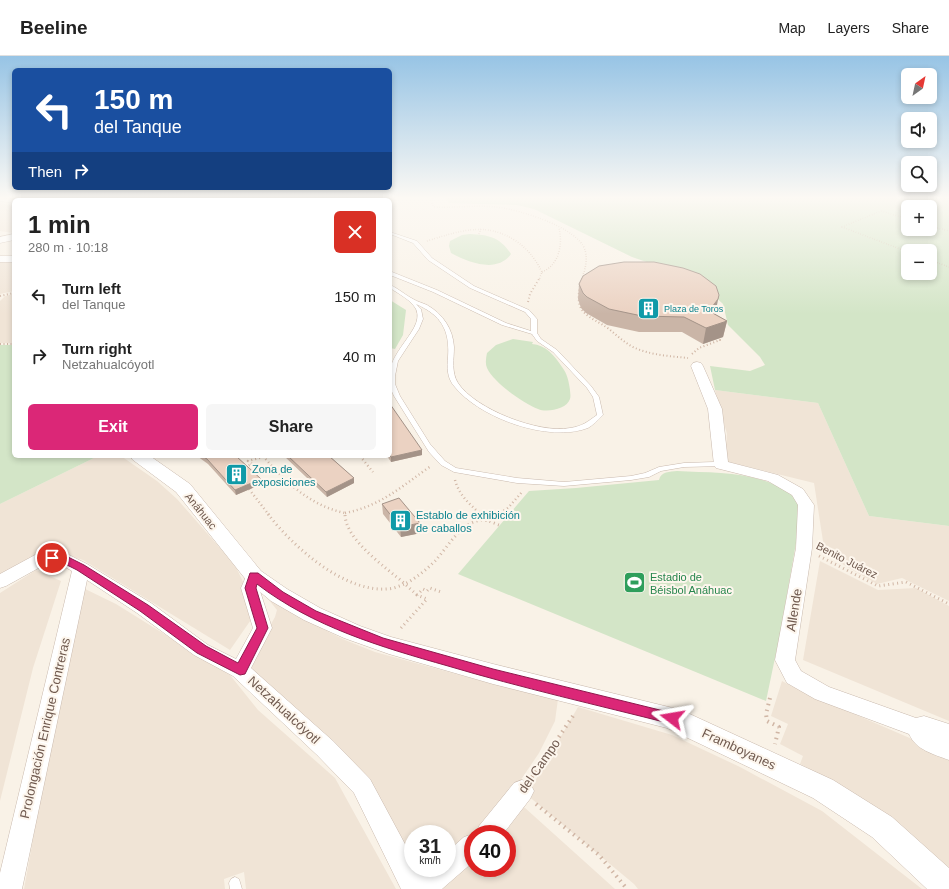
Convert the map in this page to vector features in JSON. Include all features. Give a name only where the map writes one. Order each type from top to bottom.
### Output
[{"type":"street","points":[[0,240],[12,237]]},
{"type":"street","points":[[0,259],[12,259]]},
{"type":"street","points":[[693,362],[714,409],[721,465]]},
{"type":"street","name":"Anáhuac","points":[[142,458],[183,488],[254,576]]},
{"type":"street","name":"Allende","points":[[721,465],[773,478],[798,492],[806,506],[804,548],[785,660],[794,677],[822,693],[917,728],[924,725],[949,733]]},
{"type":"street","name":"Netzahualcóyotl","points":[[0,582],[41,559],[62,558],[81,568],[144,608],[201,650],[240,670],[325,748],[362,786],[415,889]]},
{"type":"street","name":"Prolongación Enrique Contreras","points":[[9,889],[81,568]]},
{"type":"street","points":[[240,670],[263,628],[250,588],[254,576]]},
{"type":"street","name":"Framboyanes","points":[[254,576],[279,595],[312,614],[380,642],[493,674],[672,718],[824,789],[882,827],[949,888]]},
{"type":"street","name":"Allende","points":[[917,728],[918,733],[931,743],[949,750]]},
{"type":"street","name":"del Campo","points":[[495,825],[522,791]]},
{"type":"street","points":[[422,889],[464,854]]},
{"type":"lane","points":[[403,237],[417,244],[430,259],[466,283],[481,292],[532,315],[536,323],[534,333]]},
{"type":"lane","points":[[392,274],[435,291],[504,324],[534,333],[541,342],[555,351],[593,393],[596,397],[600,415],[591,425],[576,431],[566,432],[541,430],[505,418],[468,397],[455,384],[455,380],[451,376],[449,360],[451,344],[444,323],[431,309],[411,300]]},
{"type":"lane","points":[[392,287],[411,300],[419,312],[418,329],[398,355],[394,363],[392,374],[393,388],[429,446],[441,462],[454,470],[548,485],[632,477],[646,475],[660,469],[697,464],[721,465]]},
{"type":"path","points":[[417,244],[440,237]]},
{"type":"path","points":[[511,237],[534,258],[542,272],[539,282],[528,299],[527,312]]},
{"type":"path","points":[[542,272],[549,269],[555,261],[560,237]]},
{"type":"path","points":[[574,237],[584,247],[585,251],[586,259],[577,296],[578,304],[587,318],[636,348],[693,362],[691,355],[699,348],[720,340],[718,339]]},
{"type":"path","points":[[868,237],[901,249]]},
{"type":"path","points":[[937,262],[949,266]]},
{"type":"path","points":[[0,296],[12,293]]},
{"type":"path","points":[[0,344],[12,344]]},
{"type":"path","points":[[245,467],[252,464],[248,461],[257,458]]},
{"type":"path","points":[[265,458],[282,478],[308,498],[330,510],[345,513],[361,511],[373,506],[386,499],[427,469],[441,462]]},
{"type":"path","points":[[362,458],[373,472]]},
{"type":"path","points":[[454,470],[456,487],[488,521]]},
{"type":"path","points":[[249,489],[275,523],[308,554],[335,573],[351,582],[368,588],[398,588],[423,573],[464,528],[472,523],[482,520],[499,525]]},
{"type":"path","points":[[488,521],[508,508],[522,492],[529,491]]},
{"type":"path","points":[[345,513],[345,520],[356,541],[417,595],[427,600],[401,628]]},
{"type":"path","name":"Benito Juárez","points":[[804,548],[878,586],[906,582],[949,604]]},
{"type":"path","points":[[417,595],[423,589],[427,591],[430,588],[441,592]]},
{"type":"path","name":"del Campo","points":[[522,791],[587,696]]},
{"type":"path","points":[[770,698],[766,714],[767,721],[779,727],[774,743],[778,749]]},
{"type":"path","points":[[522,791],[599,855],[627,889]]},
{"type":"shaded area","points":[[0,260],[12,260],[12,291],[0,294]]},
{"type":"shaded area","points":[[12,294],[12,343],[0,343],[0,301],[5,296]]},
{"type":"shaded area","points":[[715,390],[818,403],[869,516],[949,526],[949,601],[902,578],[877,584],[825,554],[814,483],[725,461],[727,434]]},
{"type":"shaded area","points":[[94,458],[124,458],[157,481],[177,499],[235,565],[257,611],[230,650],[83,560],[61,553],[0,579],[0,504]]},
{"type":"shaded area","points":[[820,561],[878,590],[916,588],[949,606],[949,721],[803,660]]},
{"type":"shaded area","points":[[36,570],[61,581],[33,668],[0,801],[0,593]]},
{"type":"shaded area","points":[[256,584],[323,629],[375,652],[478,680],[558,699],[555,721],[539,753],[516,787],[484,825],[464,825],[464,843],[456,851],[456,825],[404,825],[404,860],[385,823],[248,665],[275,617],[277,610]]},
{"type":"shaded area","points":[[79,586],[116,604],[230,675],[258,710],[335,778],[396,889],[246,889],[244,872],[224,879],[225,889],[24,889]]},
{"type":"shaded area","points":[[782,681],[801,691],[949,755],[949,873],[823,776],[800,764],[803,756],[780,744],[788,724],[771,716]]},
{"type":"shaded area","points":[[578,707],[672,735],[740,767],[822,811],[922,889],[638,889],[634,884],[527,795]]},
{"type":"shaded area","points":[[524,807],[615,889],[441,889],[453,877],[456,877],[456,874],[464,866],[464,877],[516,877],[516,825],[505,825]]},
{"type":"shaded area","points":[[413,877],[421,877],[415,881]]},
{"type":"green space","points":[[458,237],[491,237],[503,244],[511,254],[498,264],[490,265],[474,263],[451,253],[449,246],[450,241]]},
{"type":"green space","points":[[591,237],[949,237],[949,526],[869,516],[818,403],[715,390],[710,366],[750,371],[765,365],[760,357],[728,325],[723,304],[696,279],[632,257]]},
{"type":"green space","points":[[392,301],[406,310],[403,335],[395,349],[392,348]]},
{"type":"green space","points":[[513,339],[533,342],[532,344],[542,346],[556,359],[565,372],[569,384],[570,398],[561,408],[546,411],[538,409],[510,392],[491,374],[486,364],[487,353],[496,345]]},
{"type":"green space","points":[[0,345],[12,345],[12,458],[94,458],[0,504]]},
{"type":"green space","name":"Estadio de Béisbol Anáhuac","points":[[677,471],[735,474],[763,480],[788,492],[802,509],[780,634],[766,701],[458,574],[529,491],[659,480],[664,473]]},
{"type":"building","name":"Plaza de Toros","points":[[624,262],[654,262],[683,268],[700,274],[716,286],[719,295],[718,299],[709,311],[727,321],[706,328],[684,317],[642,316],[609,309],[587,297],[583,293],[579,284],[583,276],[599,266]]},
{"type":"building","points":[[392,407],[422,450],[392,457]]},
{"type":"building","name":"Zona de exposiciones","points":[[205,458],[238,458],[261,479],[235,490]]},
{"type":"building","points":[[290,458],[331,458],[354,478],[326,492]]},
{"type":"building","points":[[399,498],[420,523],[400,527],[382,504]]},
{"type":"place","name":"Plaza de Toros","points":[[649,309]]},
{"type":"place","name":"Zona de exposiciones","points":[[236,475]]},
{"type":"place","name":"Establo de exhibición de caballos","points":[[400,521]]},
{"type":"place","name":"Estadio de Béisbol Anáhuac","points":[[635,583]]},
{"type":"route","points":[[52,558],[62,558],[81,568],[144,608],[201,650],[240,670],[263,628],[250,588],[254,576],[279,595],[312,614],[352,632],[380,642],[493,674],[672,718]]}]
